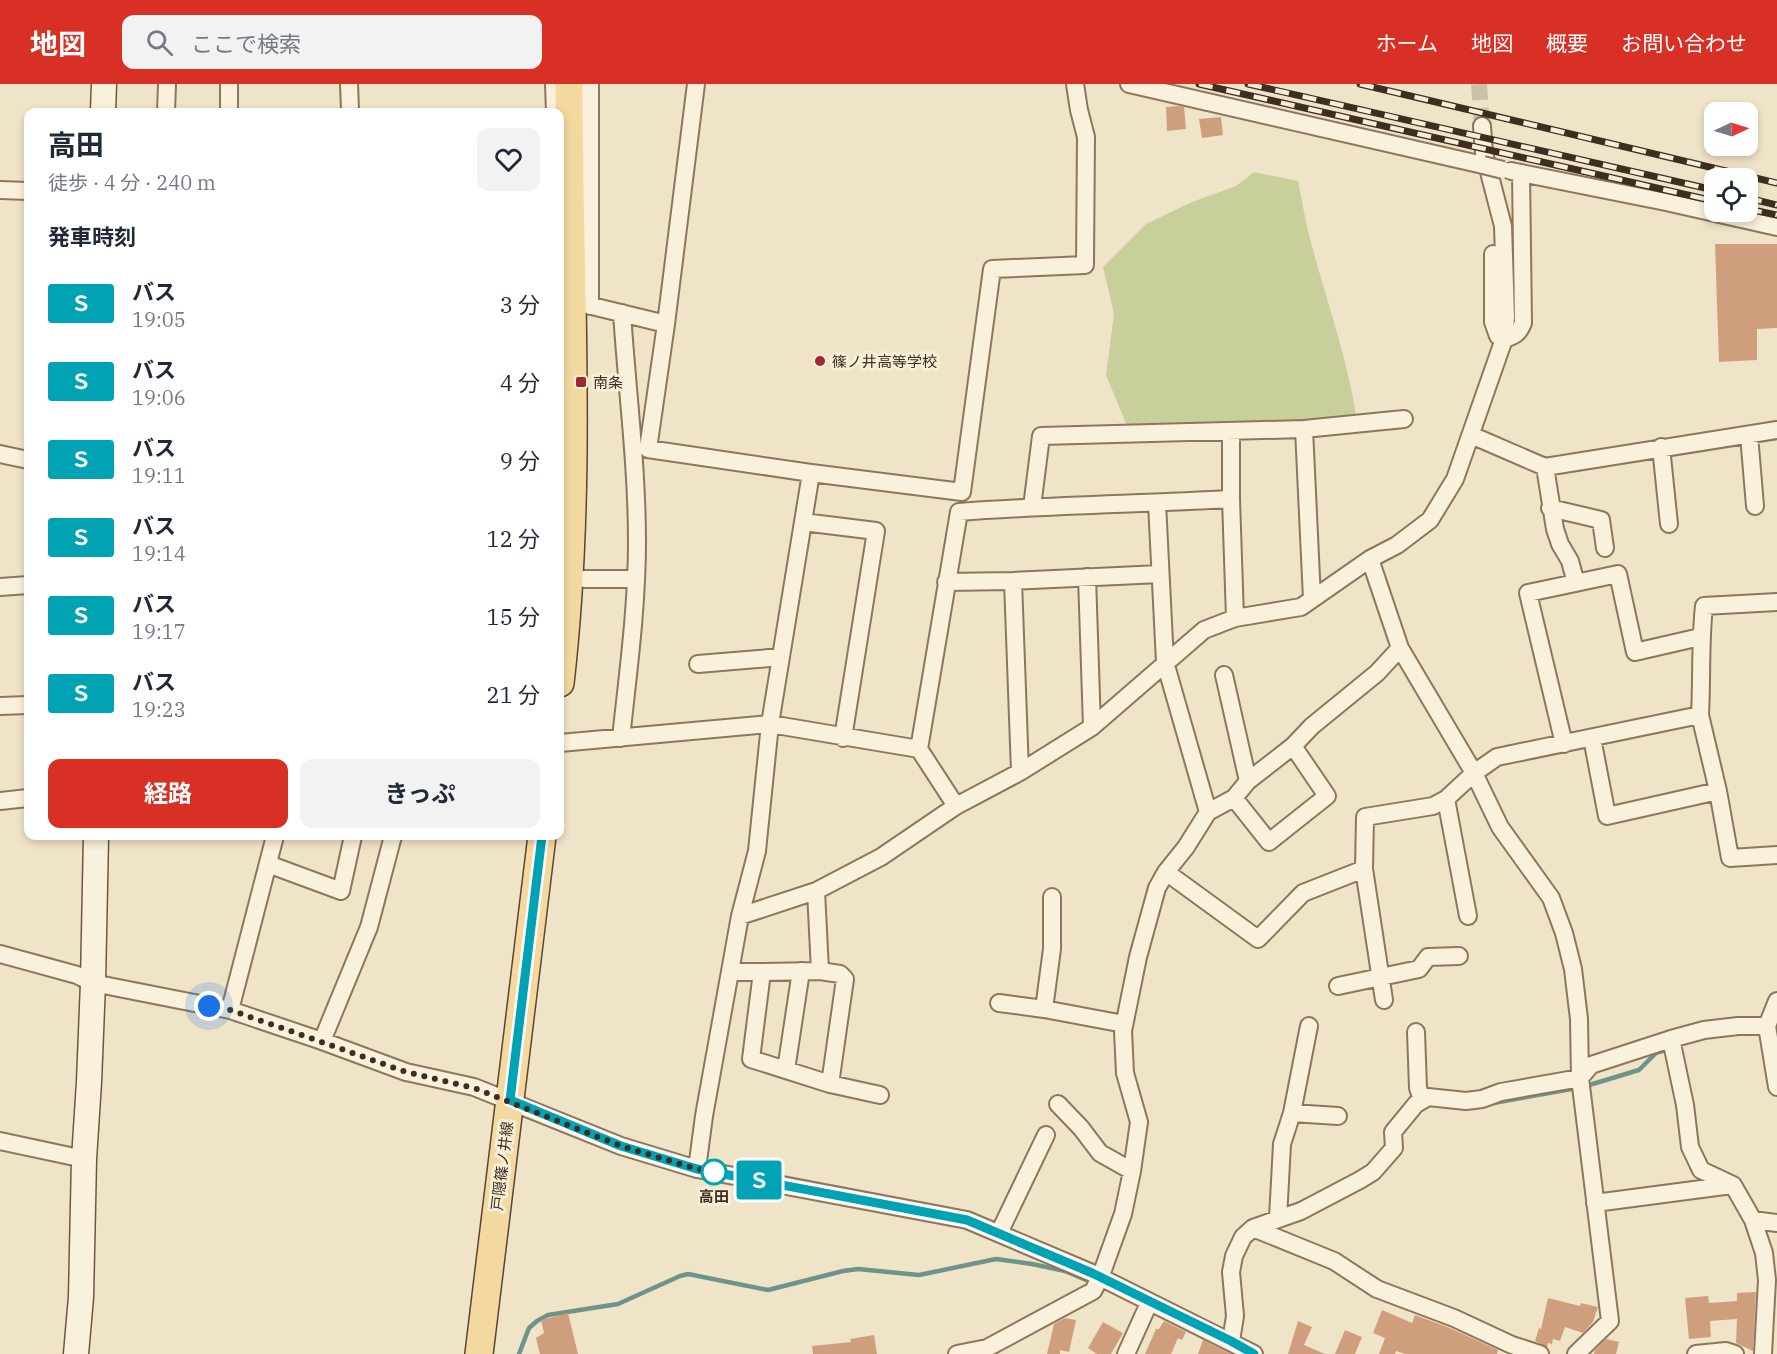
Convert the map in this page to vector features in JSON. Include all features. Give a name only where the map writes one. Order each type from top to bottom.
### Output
[{"type":"main road","points":[[564,645],[566,528],[573,432],[574,302],[569,84]]},
{"type":"main road","name":"戸隠篠ノ井線","points":[[480,1354],[542,840]]},
{"type":"street","points":[[103,108],[104,84]]},
{"type":"street","points":[[166,108],[167,84]]},
{"type":"street","points":[[229,84],[229,108]]},
{"type":"street","points":[[349,84],[350,108]]},
{"type":"street","points":[[555,84],[555,108]]},
{"type":"street","points":[[590,84],[574,302],[666,324]]},
{"type":"street","points":[[640,449],[666,324],[696,84]]},
{"type":"street","points":[[640,449],[962,492],[992,269],[1085,265],[1086,137],[1075,84]]},
{"type":"street","points":[[1128,84],[1521,174],[1777,227]]},
{"type":"street","points":[[740,916],[816,891],[881,857],[956,806],[1020,772],[1092,727],[1204,630],[1235,618],[1301,607],[1370,559],[1397,545],[1430,520],[1455,479],[1504,339],[1506,316],[1503,226],[1484,153],[1482,126]]},
{"type":"street","points":[[1480,164],[1491,219],[1493,322],[1498,336],[1504,339],[1515,336],[1523,323],[1521,174]]},
{"type":"street","points":[[0,190],[24,191]]},
{"type":"street","points":[[621,738],[636,579],[640,449],[622,313]]},
{"type":"street","points":[[1032,507],[1041,436],[1304,429],[1404,419]]},
{"type":"street","points":[[1304,429],[1312,599]]},
{"type":"street","points":[[1471,435],[1545,467],[1777,430]]},
{"type":"street","points":[[1231,432],[1230,499],[1235,618]]},
{"type":"street","points":[[1749,435],[1755,506]]},
{"type":"street","points":[[1661,447],[1669,524]]},
{"type":"street","points":[[0,454],[24,459]]},
{"type":"street","points":[[1545,467],[1550,508],[1560,544],[1570,561],[1576,584]]},
{"type":"street","points":[[697,1169],[740,916],[757,852],[770,724],[811,473]]},
{"type":"street","points":[[956,806],[919,749],[959,512],[1230,499]]},
{"type":"street","points":[[1157,503],[1165,662],[1208,812]]},
{"type":"street","points":[[1550,508],[1601,520],[1605,548]]},
{"type":"street","points":[[803,522],[876,531],[843,738]]},
{"type":"street","points":[[1370,559],[1400,648],[1474,772],[1500,827],[1551,898],[1564,933],[1573,969],[1579,1019],[1581,1085],[1610,1321],[1576,1354]]},
{"type":"street","points":[[946,582],[1160,574]]},
{"type":"street","points":[[1564,744],[1528,593],[1618,574],[1635,652],[1700,637]]},
{"type":"street","points":[[1087,577],[1092,727]]},
{"type":"street","points":[[584,579],[636,579]]},
{"type":"street","points":[[1014,581],[1020,772]]},
{"type":"street","points":[[0,587],[24,585]]},
{"type":"street","points":[[1777,603],[1704,606],[1700,637],[1702,686],[1700,715],[1718,791],[1730,858],[1777,855]]},
{"type":"street","points":[[957,1354],[987,1348],[997,1349],[1093,1291],[1100,1278],[1122,1214],[1132,1171],[1139,1122],[1125,1073],[1125,1024],[1138,957],[1157,888],[1208,812],[1234,798],[1248,781],[1293,746],[1312,726],[1377,673],[1400,648]]},
{"type":"street","points":[[698,664],[781,657]]},
{"type":"street","points":[[1224,675],[1248,781]]},
{"type":"street","points":[[0,706],[24,705]]},
{"type":"street","points":[[1384,1000],[1364,869],[1365,818],[1433,806],[1446,800],[1474,772],[1497,757],[1700,715]]},
{"type":"street","points":[[564,743],[770,724],[919,749]]},
{"type":"street","points":[[1592,738],[1607,816],[1718,791]]},
{"type":"street","points":[[1234,798],[1269,842],[1327,796],[1293,746]]},
{"type":"street","points":[[0,801],[24,798]]},
{"type":"street","points":[[1446,800],[1468,916]]},
{"type":"street","points":[[76,1354],[81,1298],[96,840]]},
{"type":"street","points":[[230,1010],[274,840]]},
{"type":"street","points":[[268,864],[341,891],[352,840]]},
{"type":"street","points":[[322,1041],[369,927],[392,840]]},
{"type":"street","points":[[1166,872],[1258,939],[1303,893],[1364,869]]},
{"type":"street","points":[[816,891],[820,971]]},
{"type":"street","points":[[1044,1009],[1052,949],[1052,897]]},
{"type":"street","points":[[0,954],[77,975],[93,983],[230,1010],[406,1072],[474,1088],[510,1100],[621,1146],[697,1169],[967,1220],[1100,1278],[1243,1350]]},
{"type":"street","points":[[1338,986],[1419,969],[1428,957],[1459,956]]},
{"type":"street","points":[[786,1070],[801,971]]},
{"type":"street","points":[[730,972],[820,971],[840,974],[845,979],[830,1084]]},
{"type":"street","points":[[762,972],[751,1059],[830,1084],[880,1095]]},
{"type":"street","points":[[1777,1001],[1767,1026],[1777,1087]]},
{"type":"street","points":[[999,1003],[1125,1024]]},
{"type":"street","points":[[1278,1218],[1282,1144],[1292,1113],[1309,1026]]},
{"type":"street","points":[[1581,1085],[1591,1065],[1672,1044],[1704,1030],[1738,1026],[1767,1026]]},
{"type":"street","points":[[1416,1032],[1418,1088],[1422,1099]]},
{"type":"street","points":[[1672,1044],[1685,1105],[1690,1147],[1701,1170],[1733,1185],[1753,1220],[1764,1253],[1767,1280],[1763,1354]]},
{"type":"street","points":[[1243,1350],[1235,1316],[1231,1272],[1234,1256],[1243,1237],[1253,1228],[1300,1210],[1373,1172],[1394,1148],[1393,1132],[1416,1104],[1428,1096],[1466,1101],[1482,1099],[1501,1092],[1581,1085]]},
{"type":"street","points":[[1058,1104],[1081,1128],[1100,1153],[1132,1171]]},
{"type":"street","points":[[1292,1113],[1338,1116]]},
{"type":"street","points":[[999,1233],[1046,1135]]},
{"type":"street","points":[[0,1141],[84,1159]]},
{"type":"street","points":[[1595,1203],[1733,1185]]},
{"type":"street","points":[[1753,1220],[1777,1223]]},
{"type":"street","points":[[1253,1228],[1334,1261],[1377,1289],[1454,1318],[1512,1345],[1540,1354]]},
{"type":"street","points":[[1126,1354],[1149,1303]]},
{"type":"street","points":[[1696,1354],[1726,1351],[1735,1354]]},
{"type":"green space","points":[[1254,172],[1298,181],[1308,231],[1341,348],[1357,420],[1127,426],[1106,375],[1114,314],[1103,267],[1146,224],[1192,202],[1236,186]]},
{"type":"building","points":[[1166,107],[1184,107],[1186,129],[1167,131]]},
{"type":"building","points":[[1221,117],[1223,135],[1202,138],[1199,119]]},
{"type":"building","points":[[1715,244],[1777,244],[1777,328],[1757,329],[1757,360],[1719,362]]},
{"type":"building","points":[[1756,1292],[1753,1351],[1736,1343],[1737,1319],[1710,1321],[1711,1337],[1689,1339],[1685,1298],[1708,1296],[1709,1303],[1737,1301],[1737,1293]]},
{"type":"building","points":[[1548,1298],[1580,1306],[1581,1303],[1598,1307],[1593,1322],[1583,1333],[1565,1327],[1560,1341],[1553,1339],[1552,1344],[1548,1343],[1547,1347],[1535,1341],[1539,1328],[1541,1329]]},
{"type":"building","points":[[1382,1310],[1412,1323],[1415,1315],[1450,1328],[1498,1350],[1497,1354],[1405,1354],[1396,1351],[1395,1354],[1379,1354],[1385,1338],[1373,1333]]},
{"type":"building","points":[[568,1313],[578,1354],[540,1354],[536,1338],[544,1333],[541,1320]]},
{"type":"building","points":[[1065,1318],[1076,1320],[1069,1352],[1060,1350],[1060,1354],[1047,1354],[1054,1324]]},
{"type":"building","points":[[1164,1321],[1186,1332],[1182,1340],[1178,1338],[1171,1354],[1145,1354],[1156,1329],[1159,1329]]},
{"type":"building","points":[[1298,1321],[1312,1327],[1304,1345],[1325,1354],[1288,1354]]},
{"type":"building","points":[[1103,1322],[1123,1333],[1111,1354],[1097,1354],[1088,1348]]},
{"type":"building","points":[[1345,1330],[1362,1337],[1355,1354],[1335,1354]]},
{"type":"building","points":[[874,1335],[877,1354],[813,1354],[812,1346],[851,1342],[850,1339]]},
{"type":"building","points":[[1606,1339],[1619,1342],[1616,1354],[1594,1354],[1595,1350]]},
{"type":"building","points":[[1203,1340],[1231,1354],[1198,1354]]},
{"type":"waterway","points":[[1586,1086],[1639,1070],[1656,1053],[1669,1049]]},
{"type":"waterway","points":[[1488,1104],[1577,1088]]},
{"type":"waterway","points":[[519,1354],[529,1328],[548,1315],[618,1304],[688,1274],[768,1290],[843,1271],[858,1269],[919,1275],[996,1259],[1065,1271],[1086,1280]]},
{"type":"tunnel","points":[[1479,84],[1482,126]]},
{"type":"railway","points":[[1199,84],[1704,199]]},
{"type":"railway","points":[[1248,84],[1704,188]]},
{"type":"railway","points":[[1360,84],[1777,183]]},
{"type":"railway","points":[[1758,200],[1777,205]]},
{"type":"railway","points":[[1758,211],[1777,215]]},
{"type":"bus line","name":"Ｓ","points":[[542,840],[510,1100],[621,1146],[697,1169],[967,1220],[1092,1273],[1254,1354]]},
{"type":"place","name":"篠ノ井高等学校","points":[[820,361]]},
{"type":"place","name":"南条","points":[[581,382]]},
{"type":"place","name":"高田","points":[[714,1172]]},
{"type":"route","points":[[209,1006],[230,1010],[406,1072],[474,1088],[510,1100],[621,1146],[718,1173],[714,1172]]}]
